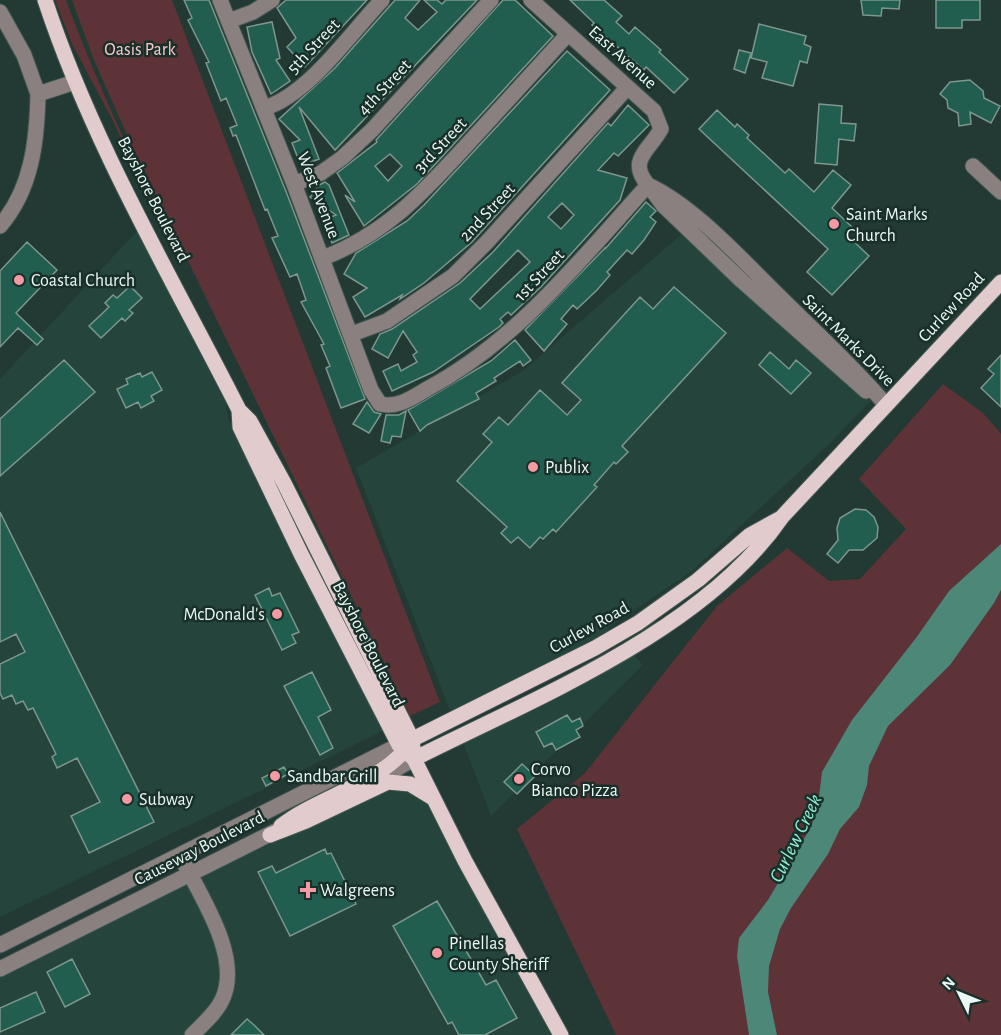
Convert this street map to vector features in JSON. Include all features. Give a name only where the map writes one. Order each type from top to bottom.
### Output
[{"type":"main road","name":"Bayshore Boulevard","points":[[45,0],[75,82],[239,410],[250,421],[284,483],[408,749],[561,1035]]},
{"type":"main road","name":"Curlew Road","points":[[408,749],[593,668],[660,629],[731,575],[762,546],[782,517],[1001,282]]},
{"type":"main road","name":"Curlew Road","points":[[408,749],[638,623],[698,580],[750,535],[782,517]]},
{"type":"main road","points":[[270,835],[388,782],[410,784],[433,798]]},
{"type":"street","name":"West Avenue","points":[[220,0],[265,108],[352,334],[371,390],[381,404]]},
{"type":"street","points":[[229,21],[253,12],[272,0]]},
{"type":"street","name":"5th Street","points":[[265,108],[281,103],[302,87],[382,0]]},
{"type":"street","name":"4th Street","points":[[294,184],[321,173],[342,158],[372,130],[490,0]]},
{"type":"street","name":"East Avenue","points":[[531,0],[654,111],[661,129],[641,157],[638,168],[640,176],[648,185]]},
{"type":"street","points":[[0,12],[24,55],[38,94],[34,157],[22,190],[0,226]]},
{"type":"street","name":"3rd Street","points":[[323,258],[355,246],[418,198],[568,34]]},
{"type":"street","points":[[38,94],[75,82]]},
{"type":"street","name":"2nd Street","points":[[352,334],[387,321],[453,276],[487,242],[627,88]]},
{"type":"street","points":[[973,166],[1001,192]]},
{"type":"street","name":"1st Street","points":[[381,404],[392,406],[410,398],[479,359],[524,320],[648,185]]},
{"type":"street","name":"Saint Marks Drive","points":[[648,185],[670,195],[752,270],[855,368],[886,405]]},
{"type":"street","name":"Causeway Boulevard","points":[[0,969],[270,835],[408,749]]},
{"type":"street","name":"Causeway Boulevard","points":[[0,945],[180,855],[408,749]]},
{"type":"street","points":[[180,855],[223,942],[228,972],[228,982],[222,1002],[192,1035]]},
{"type":"shaded area","points":[[137,231],[226,404],[228,418],[295,556],[385,730],[0,917],[0,379]]},
{"type":"shaded area","points":[[683,233],[844,381],[871,401],[827,446],[692,571],[608,628],[611,631],[451,713],[356,468],[524,370]]},
{"type":"shaded area","points":[[1001,544],[1001,590],[994,603],[950,665],[888,726],[869,766],[867,785],[859,807],[840,829],[828,854],[791,908],[780,929],[769,966],[768,992],[777,1035],[749,1035],[737,956],[739,938],[768,900],[811,827],[818,805],[822,772],[852,720],[916,638],[949,591]]},
{"type":"shaded area","points":[[632,654],[643,665],[491,816],[463,742]]},
{"type":"shaded area","points":[[390,788],[408,790],[429,802],[554,1035],[201,1035],[234,982],[197,878]]},
{"type":"shaded area","points":[[187,883],[217,944],[222,980],[216,998],[183,1035],[0,1035],[0,978]]},
{"type":"green space","points":[[55,0],[66,0],[111,110],[162,218],[152,207],[113,121],[72,44]]},
{"type":"green space","name":"Oasis Park","points":[[72,0],[172,0],[440,702],[410,716],[131,144],[94,60]]},
{"type":"green space","points":[[943,384],[983,413],[1001,434],[1001,1035],[616,1035],[517,829],[585,773],[717,606],[787,548],[829,581],[860,579],[906,529],[859,479]]},
{"type":"building","points":[[184,0],[209,0],[287,194],[365,399],[341,408],[326,368],[330,366],[321,345],[324,344],[301,302],[306,300],[297,274],[290,277],[272,238],[278,236],[267,209],[265,210],[236,135],[233,136],[230,128],[237,125],[226,98],[221,101],[206,63],[209,62],[188,20],[192,18]]},
{"type":"building","points":[[286,0],[367,0],[305,67],[287,47],[296,38],[277,8]]},
{"type":"building","points":[[395,0],[420,0],[405,18],[418,30],[437,12],[424,0],[437,0],[442,4],[446,0],[477,0],[335,150],[299,107],[319,159],[301,166],[292,143],[300,140],[279,119],[335,68]]},
{"type":"building","points":[[503,0],[515,0],[553,36],[417,184],[364,226],[345,195],[355,202],[337,173],[377,142],[376,140]],"holes":[[[390,154],[402,166],[388,181],[375,166]]]},
{"type":"building","points":[[570,0],[604,0],[622,16],[616,22],[629,34],[635,27],[688,79],[674,93],[646,67],[644,70],[592,25],[594,23]]},
{"type":"building","points":[[861,0],[900,0],[899,9],[882,8],[881,16],[863,15]]},
{"type":"building","points":[[936,0],[980,0],[980,20],[962,20],[962,28],[936,28]]},
{"type":"building","points":[[272,22],[280,58],[276,60],[290,81],[271,94],[252,52],[247,27]]},
{"type":"building","points":[[759,24],[806,36],[804,44],[811,47],[807,63],[800,61],[793,86],[762,78],[767,62],[751,58]]},
{"type":"building","points":[[739,50],[751,53],[745,73],[734,69]]},
{"type":"building","points":[[567,51],[610,90],[472,242],[424,283],[400,299],[402,295],[365,317],[353,297],[367,288],[344,274],[356,253],[407,221],[424,205]]},
{"type":"building","points":[[970,80],[983,91],[984,98],[1000,106],[991,123],[970,112],[971,124],[959,126],[958,113],[948,108],[947,100],[940,94],[950,82]]},
{"type":"building","points":[[819,104],[842,106],[841,123],[856,124],[854,141],[839,139],[837,165],[815,163]]},
{"type":"building","points":[[628,105],[649,125],[618,156],[614,153],[598,170],[627,178],[620,200],[541,287],[511,315],[508,312],[500,319],[503,323],[499,327],[433,372],[392,391],[383,371],[398,364],[401,371],[417,362],[413,355],[417,352],[403,331],[388,358],[372,349],[380,334],[392,329],[460,283],[493,252],[608,123],[611,126]],"holes":[[[562,203],[574,215],[561,229],[548,217]],[[518,250],[530,262],[480,309],[470,299]]]},
{"type":"building","points":[[717,110],[735,127],[737,124],[749,135],[747,138],[785,173],[789,169],[814,192],[833,170],[851,185],[832,208],[852,227],[846,234],[869,256],[832,295],[807,272],[828,249],[699,129]]},
{"type":"building","points":[[325,182],[329,185],[349,235],[332,243],[323,220],[336,215],[310,197],[319,185]]},
{"type":"building","points":[[646,202],[656,211],[650,217],[656,222],[644,240],[632,254],[627,250],[607,272],[610,275],[577,309],[573,305],[561,319],[567,324],[544,351],[525,330],[606,247],[605,249]]},
{"type":"building","points":[[27,242],[57,270],[16,313],[43,339],[37,345],[18,328],[0,347],[0,271]]},
{"type":"building","points":[[130,286],[142,298],[129,310],[133,313],[125,321],[122,318],[101,338],[89,326],[109,307],[105,303],[113,295],[117,298]]},
{"type":"building","points":[[674,287],[726,333],[622,446],[628,452],[616,464],[614,462],[594,485],[597,487],[556,532],[553,529],[543,539],[540,537],[530,548],[518,537],[511,543],[501,533],[507,527],[457,481],[492,442],[483,434],[499,417],[508,425],[540,390],[567,415],[581,400],[562,383],[640,297],[653,309]]},
{"type":"building","points":[[515,340],[531,360],[523,366],[520,361],[494,378],[496,381],[476,393],[479,399],[427,425],[420,431],[408,410],[491,361]]},
{"type":"building","points":[[770,352],[789,369],[796,360],[811,373],[791,394],[759,365]]},
{"type":"building","points":[[1001,355],[1001,407],[981,388],[994,374],[988,369]]},
{"type":"building","points":[[64,360],[95,392],[0,476],[0,419]]},
{"type":"building","points":[[152,372],[162,390],[151,396],[154,401],[141,408],[138,402],[126,408],[117,389],[128,384],[126,379],[140,373],[142,377]]},
{"type":"building","points":[[367,402],[374,412],[381,414],[369,433],[353,424]]},
{"type":"building","points":[[406,411],[401,437],[392,436],[390,443],[381,441],[386,415],[399,415]]},
{"type":"building","points":[[855,509],[866,510],[874,517],[878,527],[877,538],[863,550],[849,550],[838,563],[827,554],[838,540],[837,528],[840,518]]},
{"type":"building","points":[[0,512],[154,822],[89,853],[71,816],[100,802],[77,758],[57,768],[52,757],[56,754],[33,708],[28,710],[23,701],[16,704],[12,695],[3,699],[0,693],[0,664],[25,652],[16,634],[0,642]]},
{"type":"building","name":"McDonald's","points":[[269,588],[272,596],[280,593],[299,632],[292,635],[296,643],[282,650],[255,595]]},
{"type":"building","points":[[312,672],[331,710],[318,717],[333,748],[320,755],[284,686]]},
{"type":"building","points":[[567,715],[572,722],[580,718],[583,726],[576,730],[580,737],[556,750],[552,743],[544,747],[536,732]]},
{"type":"building","name":"Corvo Bianco Pizza","points":[[522,764],[535,776],[517,794],[504,782]]},
{"type":"building","name":"Sandbar Grill","points":[[284,767],[288,774],[266,786],[262,778]]},
{"type":"building","name":"Walgreens","points":[[325,849],[327,854],[331,853],[356,904],[290,936],[258,872],[272,866],[276,873]]},
{"type":"building","name":"Pinellas County Sheriff","points":[[437,901],[486,985],[496,980],[517,1018],[485,1035],[459,1035],[452,1022],[448,1024],[393,926]]},
{"type":"building","points":[[72,959],[90,994],[65,1007],[47,972]]},
{"type":"building","points":[[36,992],[45,1012],[0,1032],[0,1008]]},
{"type":"building","points":[[247,1019],[254,1025],[264,1035],[231,1035]]},
{"type":"place","name":"Saint Marks Church","points":[[834,224]]},
{"type":"place","name":"Coastal Church","points":[[19,280]]},
{"type":"place","name":"Publix","points":[[533,467]]},
{"type":"place","name":"McDonald's","points":[[277,614]]},
{"type":"place","name":"Sandbar Grill","points":[[275,776]]},
{"type":"place","name":"Corvo Bianco Pizza","points":[[519,779]]},
{"type":"place","name":"Subway","points":[[127,799]]},
{"type":"place","name":"Walgreens","points":[[308,890]]},
{"type":"place","name":"Pinellas County Sheriff","points":[[437,953]]},
{"type":"water label","name":"Curlew Creek","points":[[795,838]]}]
